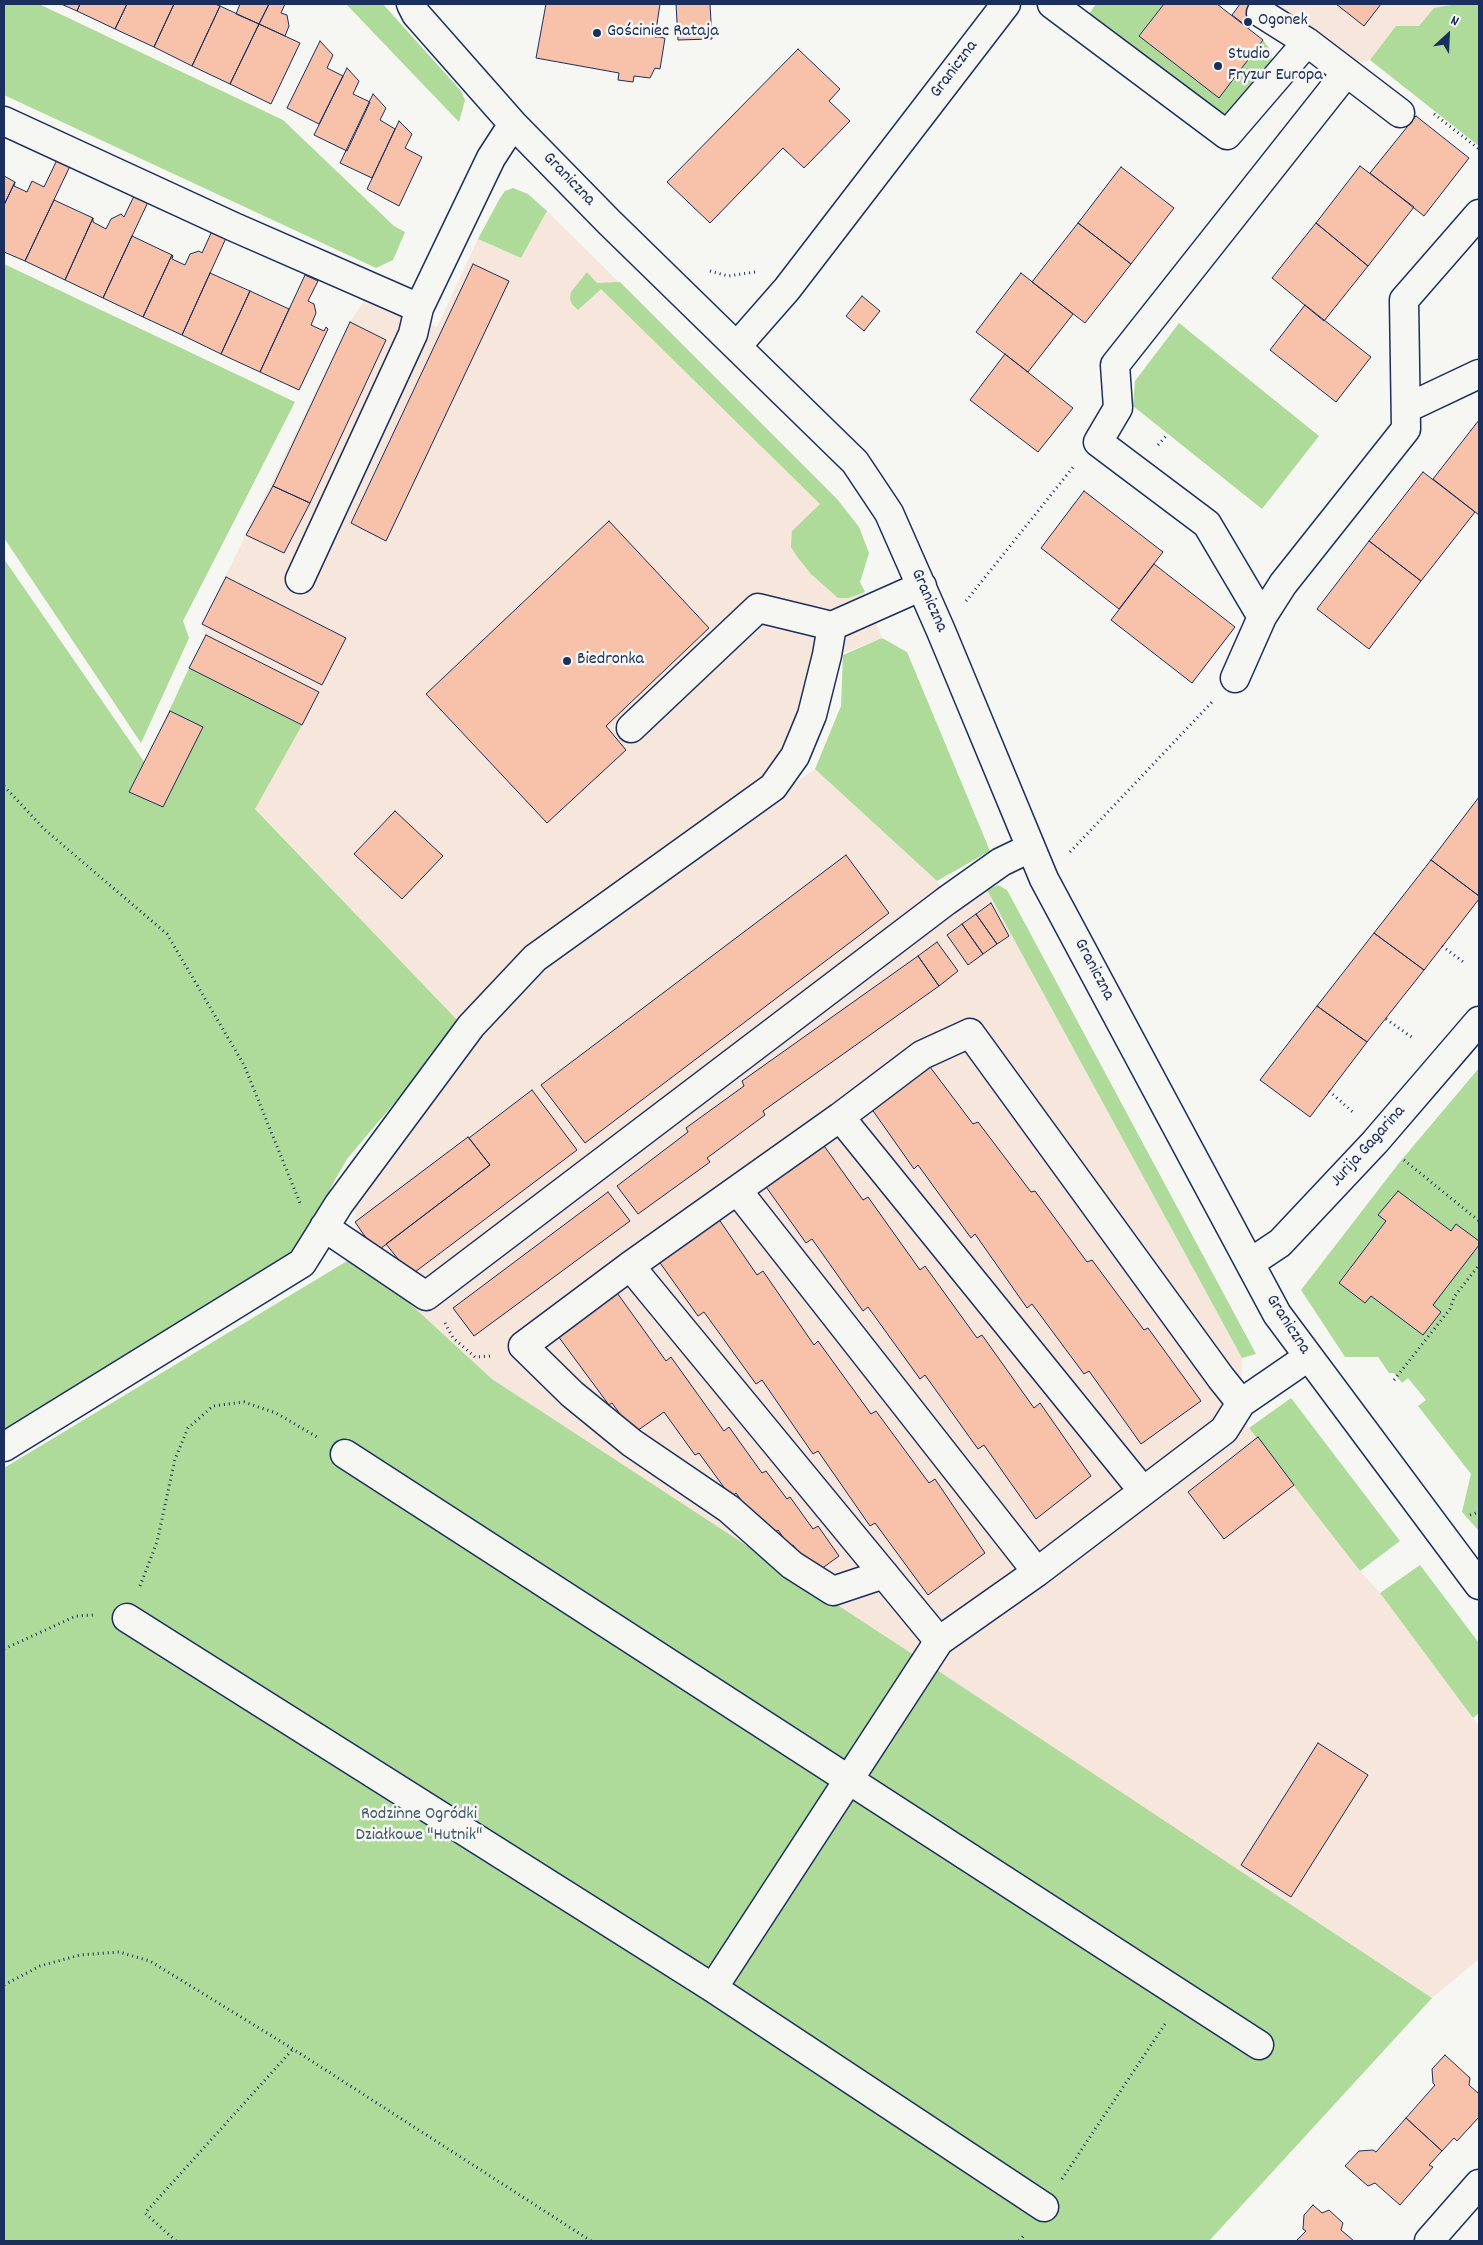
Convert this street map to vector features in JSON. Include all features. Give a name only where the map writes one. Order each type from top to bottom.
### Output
[{"type":"street","name":"Graniczna","points":[[411,4],[416,14],[513,124],[609,222],[855,462],[890,513],[942,631],[1044,880],[1277,1314],[1479,1585]]},
{"type":"street","name":"Graniczna","points":[[736,346],[787,290],[1006,4]]},
{"type":"street","points":[[1052,4],[1227,135],[1307,42]]},
{"type":"street","points":[[1261,13],[1307,42],[1400,113]]},
{"type":"street","points":[[1262,618],[1207,524],[1098,442],[1118,408],[1115,365],[1346,73]]},
{"type":"street","points":[[4,121],[234,227],[419,308]]},
{"type":"street","points":[[300,579],[413,334],[419,308],[491,158],[513,124]]},
{"type":"street","points":[[1235,678],[1262,618],[1283,584],[1406,429],[1404,300],[1479,214]]},
{"type":"street","points":[[1407,408],[1479,374]]},
{"type":"street","points":[[632,728],[758,608],[832,626],[922,586]]},
{"type":"street","points":[[4,1447],[302,1263],[324,1227],[362,1173],[471,1026],[535,958],[773,787],[795,756],[812,715],[832,626]]},
{"type":"street","points":[[324,1227],[426,1296],[946,901],[1001,862],[1030,848]]},
{"type":"street","name":"Jurija Gagarina","points":[[1250,1263],[1280,1243],[1287,1236],[1375,1142],[1479,1021]]},
{"type":"street","points":[[884,1574],[833,1591],[792,1565],[729,1509],[632,1443],[572,1394],[523,1346],[630,1266],[840,1117],[922,1055],[970,1033],[1241,1403]]},
{"type":"street","points":[[840,1117],[1143,1491]]},
{"type":"street","points":[[737,1190],[1037,1572]]},
{"type":"street","points":[[630,1266],[939,1641]]},
{"type":"street","points":[[713,1988],[939,1641],[1037,1572],[1224,1430],[1241,1403],[1308,1357]]},
{"type":"street","points":[[345,1454],[1259,2044]]},
{"type":"street","points":[[127,1618],[713,1988],[1044,2207]]},
{"type":"street","points":[[1429,2241],[1479,2184]]},
{"type":"path","points":[[1400,113],[1413,98],[1479,150]]},
{"type":"path","points":[[942,631],[1028,526],[1080,458],[1098,442]]},
{"type":"path","points":[[1044,880],[1235,678]]},
{"type":"path","points":[[4,786],[44,829],[167,934],[244,1065],[297,1200],[324,1227]]},
{"type":"path","points":[[1442,946],[1466,964]]},
{"type":"path","points":[[1386,1019],[1413,1038]]},
{"type":"path","points":[[1329,1091],[1359,1117]]},
{"type":"path","points":[[1401,1159],[1479,1221]]},
{"type":"path","points":[[1394,1380],[1450,1309],[1454,1297],[1479,1265]]},
{"type":"path","points":[[426,1296],[453,1338],[475,1356],[504,1356],[523,1346]]},
{"type":"path","points":[[127,1618],[157,1542],[175,1459],[188,1428],[213,1406],[244,1402],[276,1413],[345,1454]]},
{"type":"path","points":[[4,1649],[76,1616]]},
{"type":"path","points":[[4,1985],[40,1966],[80,1954],[119,1952],[150,1961],[293,2049],[590,2241]]},
{"type":"path","points":[[1019,2241],[1044,2207],[1184,1997]]},
{"type":"path","points":[[176,2241],[145,2213],[293,2049]]},
{"type":"shaded area","points":[[1239,4],[1479,4],[1479,146],[1370,60],[1346,66],[1289,44]]},
{"type":"shaded area","points":[[547,211],[847,511],[859,527],[869,553],[860,582],[882,638],[817,663],[790,738],[767,778],[461,1024],[255,808],[202,624],[350,322],[367,296],[437,327],[478,239],[521,258]]},
{"type":"shaded area","points":[[815,769],[937,881],[946,900],[987,890],[1242,1358],[1241,1403],[1249,1428],[1360,1571],[1380,1593],[1479,1726],[1479,1959],[1432,1998],[940,1672],[492,1379],[357,1255],[354,1187],[559,947]]},
{"type":"green space","points":[[4,4],[39,4],[283,120],[394,226],[405,232],[393,260],[376,268],[4,95]]},
{"type":"green space","points":[[346,4],[383,4],[461,91],[465,100],[459,122]]},
{"type":"green space","points":[[1096,4],[1164,4],[1139,36],[1218,97],[1263,40],[1272,52],[1271,64],[1222,118],[1089,14]]},
{"type":"green space","points":[[1457,4],[1479,4],[1479,146],[1370,60],[1396,26],[1419,26],[1434,8]]},
{"type":"green space","points":[[513,188],[528,194],[547,211],[521,258],[478,239],[500,198],[505,191]]},
{"type":"green space","points":[[4,264],[295,402],[183,621],[189,638],[141,743],[4,538]]},
{"type":"green space","points":[[587,272],[597,283],[620,282],[837,499],[859,527],[869,553],[860,582],[865,592],[849,598],[838,598],[811,574],[791,547],[792,531],[820,504],[601,289],[578,310],[572,304],[570,299],[571,292]]},
{"type":"green space","points":[[1179,323],[1319,436],[1262,509],[1133,406],[1135,381]]},
{"type":"green space","points":[[4,559],[145,763],[189,668],[302,725],[255,809],[461,1024],[347,1159],[331,1187],[322,1215],[301,1249],[4,1434]]},
{"type":"green space","points":[[882,638],[907,652],[990,851],[937,881],[815,769],[841,706],[843,655]]},
{"type":"green space","points":[[998,885],[1007,890],[1256,1354],[1242,1358],[987,890]]},
{"type":"green space","points":[[1479,1068],[1479,1531],[1462,1512],[1471,1474],[1418,1406],[1426,1400],[1408,1378],[1402,1383],[1394,1373],[1389,1373],[1378,1357],[1345,1357],[1301,1290],[1399,1163]]},
{"type":"green space","name":"Rodzinne Ogródki Działkowe \"Hutnik\"","points":[[357,1255],[492,1379],[940,1672],[1432,1998],[1209,2241],[4,2241],[4,1468]]},
{"type":"green space","points":[[1291,1398],[1400,1541],[1360,1571],[1249,1428]]},
{"type":"green space","points":[[1420,1565],[1479,1643],[1479,1713],[1473,1718],[1380,1593]]},
{"type":"building","points":[[61,4],[80,4],[77,11]]},
{"type":"building","points":[[80,4],[127,4],[115,29],[77,11]]},
{"type":"building","points":[[127,4],[174,4],[154,47],[115,29]]},
{"type":"building","points":[[174,4],[215,4],[220,6],[192,66],[154,47]]},
{"type":"building","points":[[240,4],[269,4],[259,24],[236,14]]},
{"type":"building","points":[[269,4],[285,4],[281,13],[287,15],[289,26],[285,36],[259,24]]},
{"type":"building","points":[[546,4],[660,4],[655,37],[665,38],[660,69],[655,68],[650,78],[634,76],[633,82],[618,80],[619,73],[536,58]]},
{"type":"building","points":[[676,4],[710,4],[712,39],[678,40]]},
{"type":"building","points":[[1164,4],[1217,4],[1263,40],[1219,98],[1139,36]]},
{"type":"building","points":[[1240,4],[1268,4],[1249,28],[1232,15]]},
{"type":"building","points":[[1336,4],[1381,4],[1364,26]]},
{"type":"building","points":[[220,6],[259,24],[230,84],[192,66]]},
{"type":"building","points":[[259,24],[300,43],[271,104],[230,84]]},
{"type":"building","points":[[320,41],[333,55],[327,68],[343,76],[319,124],[287,108]]},
{"type":"building","points":[[798,49],[840,89],[829,101],[850,121],[804,168],[783,148],[710,223],[667,182]]},
{"type":"building","points":[[347,68],[359,81],[353,94],[370,102],[347,151],[314,135]]},
{"type":"building","points":[[373,94],[386,108],[380,120],[395,129],[372,178],[340,163]]},
{"type":"building","points":[[1416,116],[1469,158],[1424,216],[1370,173]]},
{"type":"building","points":[[399,121],[412,134],[405,148],[422,157],[399,206],[367,189]]},
{"type":"building","points":[[57,160],[70,166],[25,261],[4,252],[4,205],[15,182],[14,186],[27,192],[32,181],[44,187]]},
{"type":"building","points":[[1360,166],[1414,207],[1368,266],[1316,223]]},
{"type":"building","points":[[1121,167],[1174,208],[1131,264],[1078,223]]},
{"type":"building","points":[[4,176],[15,182],[4,205]]},
{"type":"building","points":[[134,196],[148,202],[103,298],[65,280],[93,218],[93,222],[106,229],[111,219],[121,214],[124,217]]},
{"type":"building","points":[[54,200],[93,218],[65,280],[25,261]]},
{"type":"building","points":[[1078,223],[1131,264],[1085,323],[1032,282]]},
{"type":"building","points":[[1316,223],[1368,266],[1324,321],[1272,278]]},
{"type":"building","points":[[212,231],[226,238],[182,335],[143,317],[172,255],[172,259],[185,265],[190,254],[199,251],[202,253]]},
{"type":"building","points":[[132,236],[172,255],[143,317],[103,298]]},
{"type":"building","points":[[473,264],[509,281],[386,541],[351,523]]},
{"type":"building","points":[[210,273],[250,291],[221,354],[182,335]]},
{"type":"building","points":[[1021,273],[1073,314],[1028,372],[976,332]]},
{"type":"building","points":[[305,275],[318,281],[308,301],[314,304],[316,313],[311,325],[324,331],[326,327],[328,329],[299,390],[260,372]]},
{"type":"building","points":[[250,291],[289,309],[260,372],[221,354]]},
{"type":"building","points":[[862,296],[880,311],[864,331],[846,316]]},
{"type":"building","points":[[1305,305],[1371,357],[1336,402],[1270,350]]},
{"type":"building","points":[[350,322],[386,340],[310,503],[273,486]]},
{"type":"building","points":[[1005,354],[1073,408],[1038,452],[970,400]]},
{"type":"building","points":[[1479,420],[1479,515],[1433,479]]},
{"type":"building","points":[[1423,472],[1475,512],[1421,581],[1369,541]]},
{"type":"building","points":[[273,486],[310,503],[284,553],[246,535]]},
{"type":"building","points":[[1084,491],[1163,552],[1119,609],[1041,548]]},
{"type":"building","name":"Biedronka","points":[[609,521],[709,628],[606,726],[626,750],[547,823],[426,694]]},
{"type":"building","points":[[1369,541],[1421,581],[1369,649],[1317,609]]},
{"type":"building","points":[[1154,564],[1235,627],[1192,683],[1111,620]]},
{"type":"building","points":[[226,577],[346,638],[322,685],[202,624]]},
{"type":"building","points":[[206,635],[319,692],[302,725],[189,668]]},
{"type":"building","points":[[170,711],[203,727],[163,807],[129,792]]},
{"type":"building","points":[[1479,797],[1479,896],[1431,860]]},
{"type":"building","points":[[395,811],[443,856],[402,899],[354,854]]},
{"type":"building","points":[[846,855],[889,913],[585,1143],[541,1085]]},
{"type":"building","points":[[1431,860],[1479,896],[1479,899],[1424,970],[1374,933]]},
{"type":"building","points":[[991,903],[1009,936],[997,944],[976,914]]},
{"type":"building","points":[[976,914],[997,944],[983,954],[962,924]]},
{"type":"building","points":[[962,924],[983,954],[968,965],[947,935]]},
{"type":"building","points":[[1374,933],[1424,970],[1367,1042],[1317,1006]]},
{"type":"building","points":[[937,942],[958,971],[939,986],[918,956]]},
{"type":"building","points":[[918,956],[939,986],[763,1111],[765,1115],[707,1158],[710,1162],[638,1214],[617,1186],[688,1132],[686,1128],[744,1086],[742,1081]]},
{"type":"building","points":[[1317,1006],[1367,1042],[1310,1117],[1260,1080]]},
{"type":"building","points":[[930,1067],[973,1124],[978,1122],[1031,1192],[1035,1191],[1087,1262],[1092,1260],[1144,1330],[1148,1328],[1201,1401],[1141,1444],[1089,1371],[1084,1374],[1032,1304],[1027,1308],[975,1234],[971,1238],[918,1165],[914,1169],[871,1108]]},
{"type":"building","points":[[532,1090],[577,1150],[411,1275],[386,1244],[490,1165],[469,1138]]},
{"type":"building","points":[[468,1137],[490,1165],[376,1252],[355,1222]]},
{"type":"building","points":[[822,1143],[863,1200],[868,1197],[920,1270],[925,1266],[977,1338],[982,1335],[1034,1408],[1040,1403],[1091,1476],[1036,1519],[984,1445],[978,1449],[925,1375],[920,1379],[868,1307],[863,1311],[812,1239],[806,1243],[764,1184]]},
{"type":"building","points":[[1398,1191],[1451,1231],[1456,1224],[1479,1241],[1479,1245],[1433,1305],[1441,1312],[1423,1335],[1371,1296],[1365,1303],[1339,1283],[1386,1221],[1378,1215]]},
{"type":"building","points":[[608,1192],[630,1221],[474,1336],[453,1308]]},
{"type":"building","points":[[718,1218],[757,1275],[763,1271],[814,1345],[818,1341],[871,1414],[876,1411],[929,1483],[935,1479],[985,1553],[928,1595],[875,1523],[870,1526],[818,1451],[813,1454],[762,1380],[756,1384],[704,1312],[698,1316],[658,1260]]},
{"type":"building","points":[[615,1290],[666,1361],[671,1357],[724,1431],[729,1427],[762,1473],[766,1471],[787,1499],[790,1497],[813,1529],[818,1526],[839,1556],[817,1572],[806,1557],[803,1559],[793,1545],[790,1547],[778,1530],[773,1533],[763,1519],[758,1523],[736,1493],[731,1497],[699,1453],[695,1455],[664,1412],[634,1433],[612,1403],[609,1405],[555,1332]]},
{"type":"building","points":[[1258,1437],[1294,1485],[1224,1539],[1188,1492]]},
{"type":"building","points":[[1318,1743],[1368,1775],[1291,1897],[1241,1865]]},
{"type":"building","points":[[1445,2055],[1470,2078],[1469,2085],[1479,2094],[1479,2117],[1457,2141],[1454,2138],[1442,2151],[1406,2118],[1435,2085],[1433,2083],[1432,2069]]},
{"type":"building","points":[[1406,2118],[1442,2151],[1429,2165],[1433,2167],[1400,2205],[1375,2183],[1368,2186],[1345,2166],[1359,2151],[1373,2150],[1376,2152]]},
{"type":"building","points":[[1313,2205],[1322,2213],[1329,2210],[1343,2223],[1341,2230],[1354,2241],[1296,2241],[1306,2231],[1303,2229],[1304,2215]]},
{"type":"place","name":"Ogonek","points":[[1248,22]]},
{"type":"place","name":"Gościniec Rataja","points":[[597,33]]},
{"type":"place","name":"Studio Fryzur Europa","points":[[1218,66]]},
{"type":"place","name":"Biedronka","points":[[567,661]]}]
